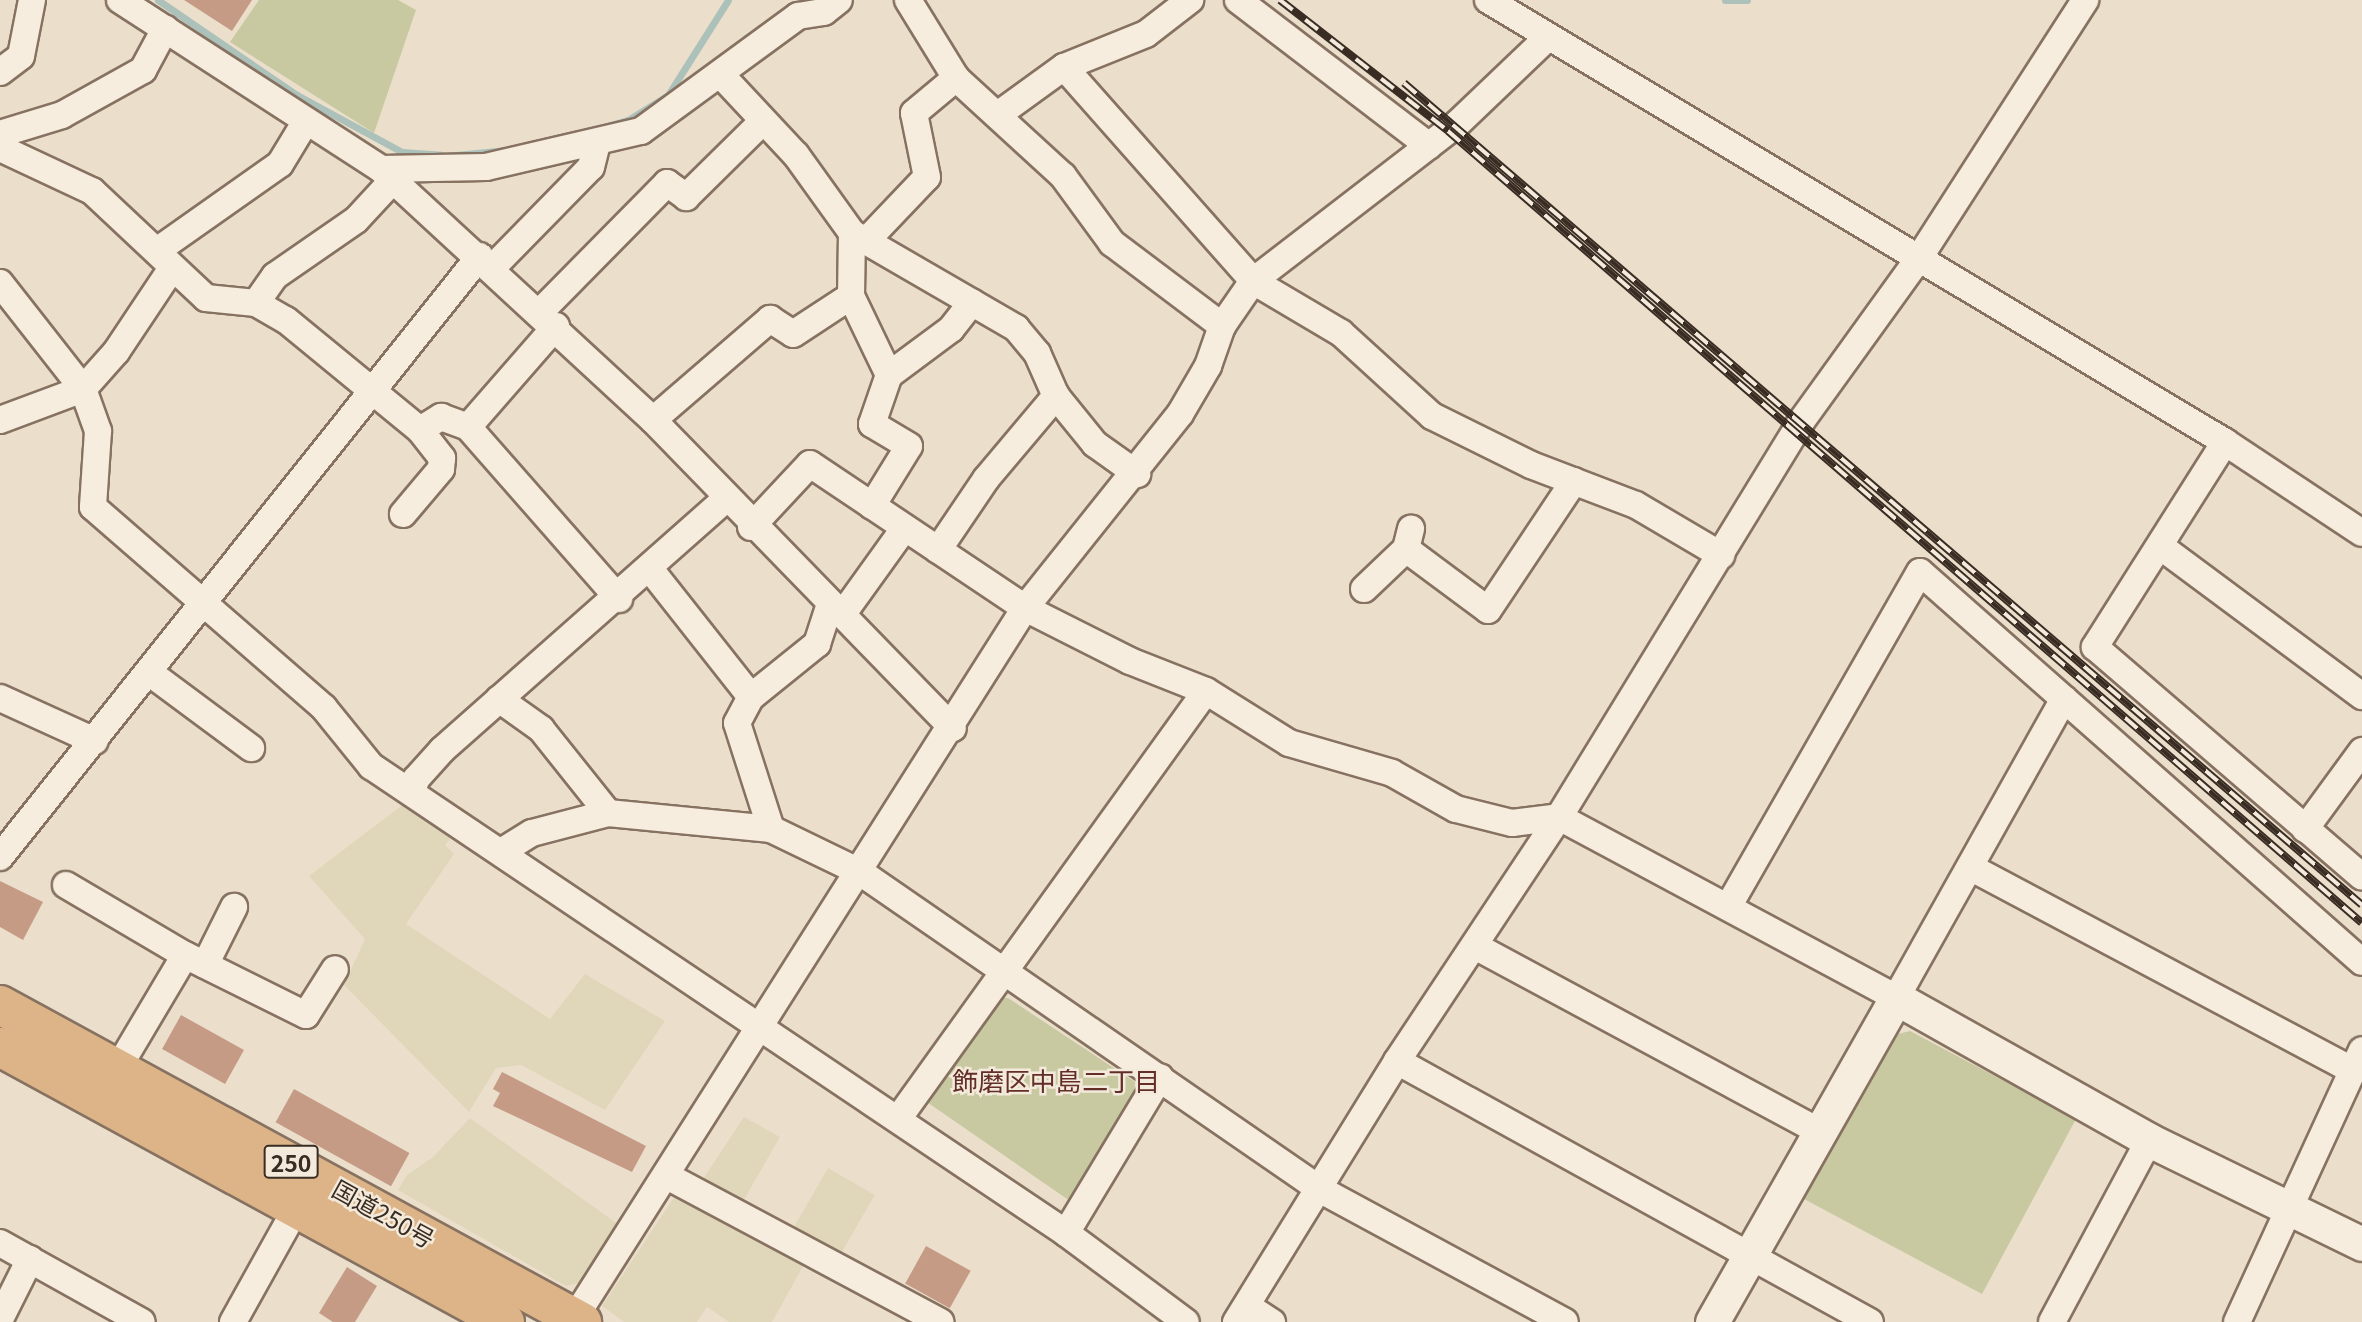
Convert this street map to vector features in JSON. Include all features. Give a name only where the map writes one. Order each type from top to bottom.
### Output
[{"type":"highway","name":"国道250号","points":[[0,1005],[577,1320]]},
{"type":"highway","name":"国道250号","points":[[0,1047],[505,1322]]},
{"type":"street","points":[[0,72],[21,56],[32,0]]},
{"type":"street","points":[[120,0],[387,174],[548,319],[653,421],[751,527],[953,728]]},
{"type":"street","points":[[387,174],[486,166],[641,131],[690,92],[722,76],[792,8],[824,12],[839,0]]},
{"type":"street","points":[[908,0],[956,78],[999,114],[1062,176],[1112,243],[1222,326]]},
{"type":"street","points":[[999,114],[1064,67],[1146,34],[1190,0]]},
{"type":"street","points":[[1238,0],[1429,146]]},
{"type":"street","points":[[1488,0],[1546,39],[2225,442],[2362,533]]},
{"type":"street","points":[[1272,1322],[1241,1314],[1321,1190],[1397,1061],[1559,817],[1800,423],[1919,258],[2085,0]]},
{"type":"street","points":[[0,134],[62,115],[143,70],[165,29]]},
{"type":"street","points":[[577,1320],[758,1025],[953,728],[1025,608],[1137,474],[1208,366],[1222,326],[1253,281],[1429,146],[1546,39]]},
{"type":"street","points":[[1064,67],[1253,281],[1341,333],[1432,416],[1574,481],[1636,505],[1721,555]]},
{"type":"street","points":[[722,76],[859,237],[1016,328],[1037,353],[1056,396],[1095,444],[1137,474]]},
{"type":"street","points":[[889,375],[851,296],[859,237],[928,177],[914,113],[956,78]]},
{"type":"street","points":[[0,420],[83,389],[116,352],[165,259],[280,164],[306,121]]},
{"type":"street","points":[[468,427],[548,319],[667,183],[686,197],[763,121]]},
{"type":"street","points":[[0,857],[206,604],[373,390],[486,262],[591,167],[597,143]]},
{"type":"street","points":[[0,148],[92,191],[205,298],[256,303],[286,320],[420,430],[442,458],[441,469],[402,514]]},
{"type":"street","points":[[256,303],[275,276],[356,220],[387,174]]},
{"type":"street","points":[[0,283],[83,389],[98,431],[93,507],[324,708],[371,765],[1066,1233],[1186,1322]]},
{"type":"street","points":[[653,421],[770,319],[793,334],[851,296]]},
{"type":"street","points":[[872,506],[909,446],[872,424],[889,375],[951,329],[972,302]]},
{"type":"street","points":[[938,550],[986,479],[1056,396]]},
{"type":"street","points":[[420,430],[441,417],[468,427],[619,598]]},
{"type":"street","points":[[2225,442],[2095,647],[2362,877]]},
{"type":"street","points":[[751,527],[810,464],[903,530],[1025,608],[1130,661],[1206,691],[1289,743],[1392,773],[1456,809],[1512,823],[1559,817],[1896,998],[2149,1140],[2362,1244]]},
{"type":"street","points":[[1364,589],[1409,539],[1488,610],[1574,481]]},
{"type":"street","points":[[412,793],[416,779],[442,750],[619,598],[725,500]]},
{"type":"street","points":[[771,829],[737,723],[751,697],[817,644],[836,609],[903,530]]},
{"type":"street","points":[[2160,547],[2362,696]]},
{"type":"street","points":[[650,569],[751,697]]},
{"type":"street","points":[[1728,907],[1920,572],[2362,962]]},
{"type":"street","points":[[150,673],[251,748]]},
{"type":"street","points":[[898,1119],[1206,691]]},
{"type":"street","points":[[0,698],[95,741]]},
{"type":"street","points":[[499,699],[541,729],[608,814]]},
{"type":"street","points":[[1712,1322],[2064,699]]},
{"type":"street","points":[[2305,829],[2362,751]]},
{"type":"street","points":[[500,852],[532,833],[608,814],[771,829],[860,872],[1321,1190],[1565,1322]]},
{"type":"street","points":[[1970,867],[2357,1061],[2237,1322]]},
{"type":"street","points":[[66,885],[195,960],[306,1014],[335,970]]},
{"type":"street","points":[[118,1068],[234,907]]},
{"type":"street","points":[[1475,946],[1820,1132]]},
{"type":"street","points":[[1397,1061],[1870,1322]]},
{"type":"street","points":[[1066,1233],[1160,1077]]},
{"type":"street","points":[[2052,1322],[2149,1140]]},
{"type":"street","points":[[667,1176],[941,1322]]},
{"type":"street","points":[[233,1322],[296,1209]]},
{"type":"street","points":[[0,1243],[142,1322]]},
{"type":"street","points":[[0,1319],[30,1259]]},
{"type":"shaded area","points":[[405,803],[455,833],[445,845],[454,854],[406,924],[550,1019],[585,974],[665,1021],[605,1110],[521,1065],[496,1068],[469,1112],[344,985],[365,939],[309,876]]},
{"type":"shaded area","points":[[744,1117],[780,1137],[742,1203],[701,1182]]},
{"type":"shaded area","points":[[470,1118],[619,1225],[582,1282],[566,1286],[398,1190],[407,1175],[433,1157]]},
{"type":"shaded area","points":[[828,1168],[875,1195],[837,1260],[790,1233]]},
{"type":"shaded area","points":[[675,1196],[806,1261],[772,1322],[729,1322],[707,1307],[697,1322],[624,1322],[602,1306]]},
{"type":"green space","points":[[259,0],[398,0],[416,10],[374,133],[230,42]]},
{"type":"green space","points":[[993,998],[1008,998],[1135,1082],[1134,1099],[1070,1201],[924,1100]]},
{"type":"green space","points":[[1910,1031],[2076,1119],[1982,1294],[1804,1199],[1898,1034]]},
{"type":"building","points":[[184,0],[252,0],[232,31]]},
{"type":"building","points":[[0,881],[43,902],[23,940],[0,927]]},
{"type":"building","points":[[181,1015],[244,1050],[225,1084],[162,1049]]},
{"type":"building","points":[[502,1072],[646,1146],[632,1172],[493,1106],[500,1093],[493,1089]]},
{"type":"building","points":[[294,1089],[409,1153],[391,1186],[276,1122]]},
{"type":"building","points":[[926,1246],[971,1271],[950,1308],[905,1284]]},
{"type":"building","points":[[347,1267],[377,1286],[355,1322],[333,1322],[319,1313]]},
{"type":"waterway","points":[[158,0],[297,95],[402,152],[441,155]]},
{"type":"waterway","points":[[607,126],[628,120],[668,95],[728,0]]},
{"type":"waterway","points":[[1725,0],[1747,0]]},
{"type":"waterway","points":[[456,155],[507,150]]},
{"type":"railway","points":[[1280,0],[1448,131],[2362,923]]},
{"type":"railway","points":[[1404,83],[2362,905]]},
{"type":"district","name":"飾磨区中島二丁目","points":[[1056,1080]]}]
